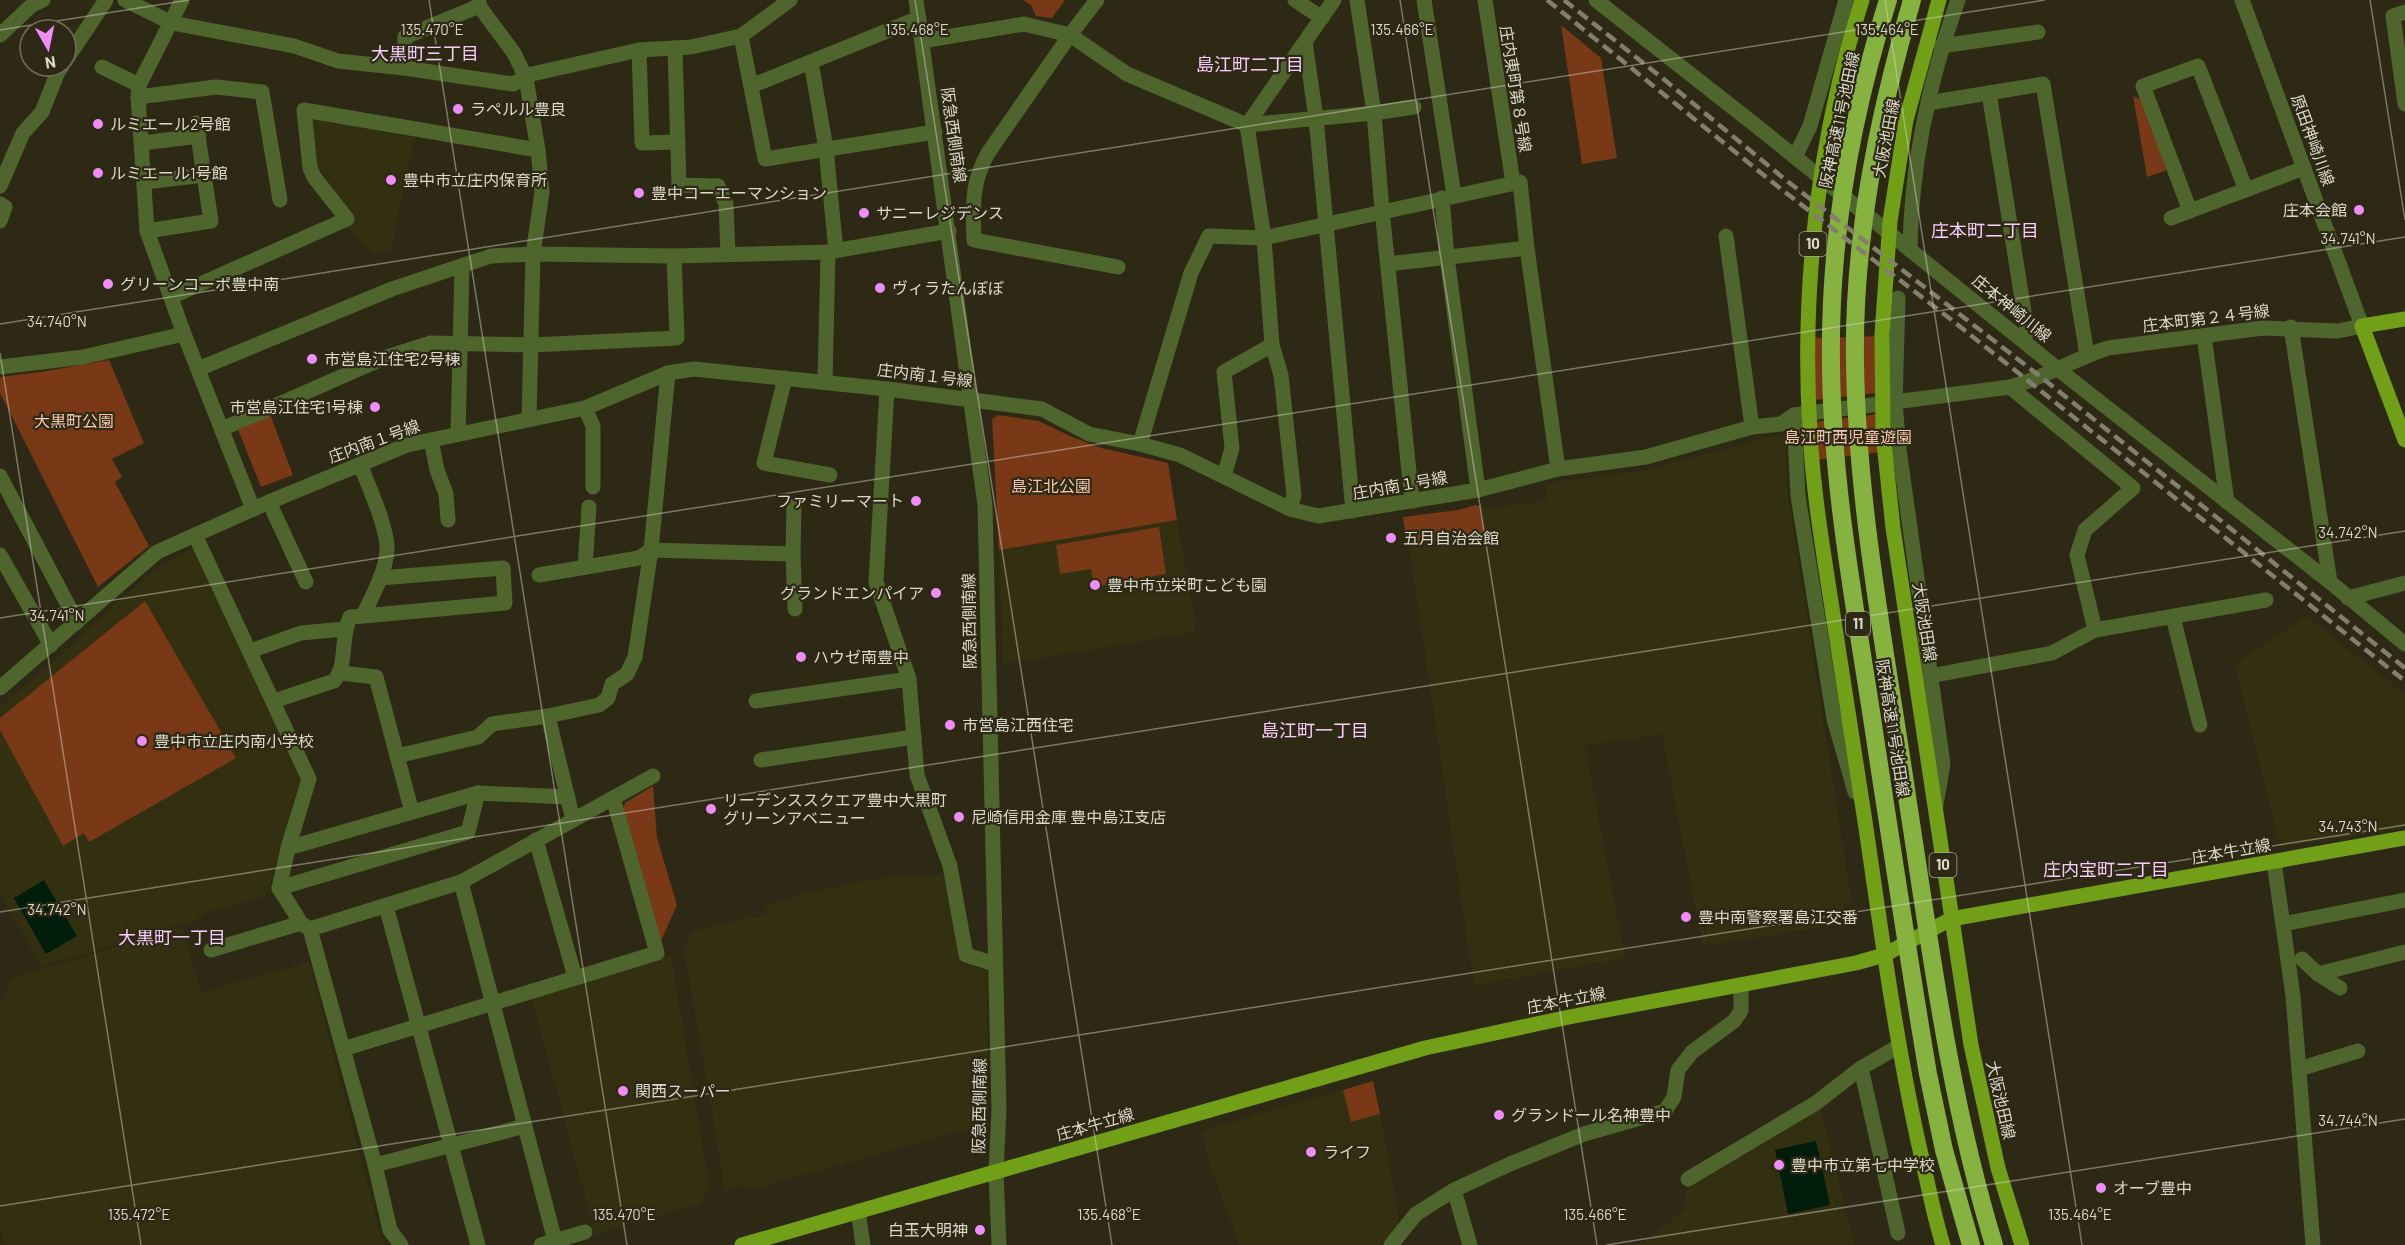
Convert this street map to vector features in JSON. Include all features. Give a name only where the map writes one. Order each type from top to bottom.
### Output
[{"type":"highway","name":"阪神高速11号池田線","points":[[1888,0],[1863,91],[1850,149],[1842,204],[1832,314],[1831,364],[1834,437],[1842,520],[1928,1074],[1944,1150],[1971,1245]]},
{"type":"highway","name":"阪神高速11号池田線","points":[[1912,0],[1886,97],[1874,151],[1866,206],[1856,311],[1858,434],[1866,516],[1938,997],[1964,1132],[1994,1245]]},
{"type":"main road","name":"10","points":[[1862,0],[1840,77],[1828,134],[1813,248],[1808,393],[1815,494],[1884,955],[1912,1115],[1943,1245]]},
{"type":"main road","name":"大阪池田線","points":[[1939,0],[1906,120],[1890,221],[1882,334],[1881,389],[1886,481],[1971,1044],[1998,1168],[2022,1245]]},
{"type":"main road","points":[[2405,319],[2362,326],[2405,440]]},
{"type":"main road","name":"庄本牛立線","points":[[742,1245],[1425,1048],[1569,1017],[1856,963],[1884,955],[1951,919],[2405,838]]},
{"type":"street","points":[[78,42],[106,0]]},
{"type":"street","points":[[125,0],[172,23],[294,46],[338,62],[404,68],[513,84],[532,74],[639,50],[692,46],[741,36],[790,0]]},
{"type":"street","points":[[183,0],[139,91],[147,231],[184,334],[253,509]]},
{"type":"street","name":"阪急西側南線","points":[[916,0],[949,231],[984,505],[999,1110],[996,1172],[999,1245]]},
{"type":"street","points":[[1097,0],[1070,34],[978,171],[973,198],[974,240],[1118,267]]},
{"type":"street","points":[[1295,0],[1322,18]]},
{"type":"street","points":[[1290,509],[1294,495],[1281,375],[1272,345],[1264,238],[1247,124],[1334,0]]},
{"type":"street","points":[[1357,0],[1374,113],[1412,501]]},
{"type":"street","points":[[1425,0],[1448,197],[1447,257],[1478,490]]},
{"type":"street","name":"庄内東町第８号線","points":[[1485,0],[1513,183],[1520,182],[1527,248]]},
{"type":"street","name":"庄本神崎川線","points":[[1596,0],[2405,644]]},
{"type":"street","points":[[1795,157],[1810,126],[1846,0]]},
{"type":"street","points":[[1910,250],[1911,215],[1920,135],[1941,46],[1958,0]]},
{"type":"street","name":"原田神崎川線","points":[[2242,0],[2362,326]]},
{"type":"street","points":[[1,33],[34,2]]},
{"type":"street","points":[[404,68],[405,37],[479,3],[514,53],[526,78],[538,150],[542,192],[533,254],[529,419]]},
{"type":"street","points":[[2404,95],[2393,16],[2405,12]]},
{"type":"street","points":[[751,86],[919,18]]},
{"type":"street","points":[[922,41],[1024,24],[1070,34],[1127,75],[1247,124],[1374,113],[1414,107]]},
{"type":"street","points":[[1941,46],[2038,32]]},
{"type":"street","points":[[741,36],[765,159],[935,132]]},
{"type":"street","points":[[1305,42],[1316,118],[1353,511]]},
{"type":"street","points":[[675,48],[679,185],[718,186],[726,204],[728,254]]},
{"type":"street","points":[[639,50],[642,142],[678,142]]},
{"type":"street","points":[[811,62],[826,149],[832,252],[825,382]]},
{"type":"street","points":[[2190,211],[2143,86],[2198,66],[2246,190]]},
{"type":"street","points":[[102,67],[139,91],[216,87],[262,92],[280,200]]},
{"type":"street","points":[[0,186],[23,133],[42,112],[55,78]]},
{"type":"street","points":[[1928,103],[2043,84],[2087,355]]},
{"type":"street","points":[[1989,93],[2027,330],[2024,341]]},
{"type":"street","points":[[171,297],[347,219],[314,177],[310,168],[304,110],[538,150]]},
{"type":"street","points":[[142,143],[198,129],[211,221],[147,231]]},
{"type":"street","points":[[2171,218],[2304,168]]},
{"type":"street","points":[[145,182],[204,175]]},
{"type":"street","points":[[1140,444],[1191,273],[1209,236],[1264,238],[1382,210],[1513,183]]},
{"type":"street","points":[[0,204],[5,207],[0,221]]},
{"type":"street","points":[[198,369],[392,289],[491,256],[533,254],[674,256],[832,252],[949,231]]},
{"type":"street","points":[[1726,236],[1752,427]]},
{"type":"street","points":[[1388,264],[1527,248],[1558,469]]},
{"type":"street","points":[[222,429],[384,358],[430,343],[532,345],[677,338],[674,256]]},
{"type":"street","points":[[458,434],[462,266]]},
{"type":"street","points":[[1898,298],[1895,403],[1899,449],[1943,764],[1935,813]]},
{"type":"street","name":"庄本町第２４号線","points":[[2010,387],[2029,382],[2087,355],[2108,348],[2263,328],[2291,327],[2338,331],[2362,326]]},
{"type":"street","points":[[2291,327],[2330,582]]},
{"type":"street","points":[[0,367],[83,357],[184,334]]},
{"type":"street","points":[[2204,336],[2227,502]]},
{"type":"street","points":[[1224,476],[1232,448],[1224,372],[1272,345]]},
{"type":"street","name":"庄内南１号線","points":[[0,688],[157,552],[269,502],[407,445],[585,408],[668,373],[694,369],[887,388],[1042,409],[1089,434],[1180,455],[1290,509],[1318,516],[1478,490],[1558,469],[1646,457],[1752,427],[1781,424],[1794,415],[2010,387]]},
{"type":"street","points":[[397,756],[478,737],[492,724],[548,716],[599,705],[608,698],[612,684],[627,674],[635,657],[651,550],[668,373]]},
{"type":"street","points":[[785,378],[764,463],[830,475]]},
{"type":"street","points":[[2010,387],[2133,488],[2085,530],[2077,555],[2095,630]]},
{"type":"street","points":[[887,388],[876,582],[909,679],[917,775],[950,866],[966,955],[995,964]]},
{"type":"street","points":[[585,408],[593,426],[593,487]]},
{"type":"street","points":[[1794,415],[1798,496],[1834,719],[1865,827]]},
{"type":"street","points":[[431,440],[437,470],[446,494],[448,520]]},
{"type":"street","points":[[360,464],[385,533],[387,550],[380,578],[363,616]]},
{"type":"street","points":[[0,476],[77,622]]},
{"type":"street","points":[[269,502],[306,582]]},
{"type":"street","points":[[795,506],[793,554],[795,609]]},
{"type":"street","points":[[585,567],[589,507]]},
{"type":"street","points":[[195,535],[309,779],[288,848],[279,888],[306,926],[343,1049],[375,1165],[390,1230],[401,1245]]},
{"type":"street","points":[[539,575],[639,558],[651,550],[793,554]]},
{"type":"street","points":[[0,555],[51,645]]},
{"type":"street","points":[[274,701],[334,681],[341,673],[344,629],[350,617],[505,603],[503,568],[380,578]]},
{"type":"street","points":[[2348,598],[2405,583]]},
{"type":"street","points":[[1930,676],[2052,653],[2095,630],[2266,600]]},
{"type":"street","points":[[2173,617],[2200,725]]},
{"type":"street","points":[[250,651],[301,633],[344,629]]},
{"type":"street","points":[[341,673],[376,677],[412,812]]},
{"type":"street","points":[[756,701],[909,679]]},
{"type":"street","points":[[548,716],[573,820]]},
{"type":"street","points":[[761,760],[914,737]]},
{"type":"street","points":[[211,950],[386,906],[461,882],[653,776]]},
{"type":"street","points":[[288,848],[478,793],[568,797]]},
{"type":"street","points":[[279,888],[468,832],[478,793]]},
{"type":"street","points":[[343,1049],[657,953],[613,798]]},
{"type":"street","points":[[537,840],[575,978]]},
{"type":"street","points":[[2274,862],[2293,996],[2313,1245]]},
{"type":"street","points":[[461,882],[525,1126],[548,1243],[585,1232]]},
{"type":"street","points":[[2283,924],[2405,900]]},
{"type":"street","points":[[386,906],[478,1245]]},
{"type":"street","points":[[2318,974],[2405,952]]},
{"type":"street","points":[[2302,959],[2318,974],[2340,988]]},
{"type":"street","points":[[1391,1245],[1416,1214],[1455,1190],[1510,1164],[1584,1134],[1665,1112],[1674,1097],[1678,1070],[1692,1052],[1734,1021],[1741,1011],[1741,985]]},
{"type":"street","points":[[1688,1179],[1816,1103],[1861,1068],[1899,1046]]},
{"type":"street","points":[[2299,1069],[2358,1051]]},
{"type":"street","points":[[1861,1068],[1898,1233]]},
{"type":"street","points":[[375,1165],[525,1126]]},
{"type":"street","points":[[1455,1190],[1470,1245]]},
{"type":"street","points":[[858,1211],[863,1245]]},
{"type":"shaded area","points":[[311,117],[414,138],[391,250],[373,253],[348,227],[318,179]]},
{"type":"shaded area","points":[[1785,435],[1788,494],[1851,899],[1831,926],[1703,946],[1662,734],[1585,746],[1625,958],[1474,986],[1405,518],[1547,501],[1546,483],[1643,471],[1773,436]]},
{"type":"shaded area","name":"豊中市立栄町こども園","points":[[1177,520],[1195,620],[1194,630],[1187,634],[1003,664],[999,550]]},
{"type":"shaded area","name":"豊中市立庄内南小学校","points":[[195,548],[301,777],[266,896],[205,913],[202,918],[41,967],[0,892],[0,706],[47,668],[122,597],[157,568]]},
{"type":"shaded area","points":[[2306,616],[2405,694],[2405,828],[2280,847],[2235,664]]},
{"type":"shaded area","points":[[943,874],[961,963],[987,970],[986,1107],[974,1127],[761,1187],[741,1185],[725,1191],[684,948],[691,931],[766,914],[764,905],[812,892],[866,880]]},
{"type":"shaded area","points":[[44,880],[77,936],[46,954],[14,898]]},
{"type":"shaded area","points":[[182,926],[201,992],[309,962],[382,1238],[386,1245],[5,1245],[0,1226],[0,1004],[13,978]]},
{"type":"shaded area","points":[[671,955],[709,1185],[701,1204],[595,1234],[532,998]]},
{"type":"shaded area","name":"ライフ","points":[[1343,1090],[1351,1122],[1380,1114],[1400,1225],[1389,1241],[1378,1245],[1240,1245],[1209,1164],[1201,1131]]},
{"type":"shaded area","name":"豊中市立第七中学校","points":[[1821,1108],[1854,1245],[1634,1245],[1647,1241],[1684,1209],[1687,1186]]},
{"type":"shaded area","points":[[1816,1141],[1830,1205],[1788,1214],[1775,1150]]},
{"type":"green space","points":[[1023,0],[1065,0],[1052,18],[1036,16],[1031,5]]},
{"type":"green space","points":[[1561,25],[1601,58],[1617,158],[1582,164]]},
{"type":"green space","points":[[2133,96],[2142,100],[2167,170],[2147,177]]},
{"type":"green space","name":"島江町西児童遊園","points":[[1885,336],[1878,393],[1805,401],[1805,338]]},
{"type":"green space","name":"大黒町公園","points":[[109,360],[144,443],[112,459],[122,477],[115,482],[149,546],[98,587],[0,393],[0,377]]},
{"type":"green space","name":"島江町西児童遊園","points":[[1886,413],[1890,451],[1808,461],[1806,423]]},
{"type":"green space","points":[[270,414],[293,475],[261,487],[237,427]]},
{"type":"green space","name":"島江北公園","points":[[998,415],[1039,421],[1101,448],[1168,463],[1177,520],[999,550],[992,419]]},
{"type":"green space","points":[[1480,506],[1485,534],[1407,546],[1403,517],[1458,510]]},
{"type":"green space","points":[[1159,527],[1166,574],[1094,587],[1091,569],[1060,574],[1056,545]]},
{"type":"green space","points":[[145,601],[236,758],[89,842],[84,833],[63,846],[0,730],[0,718]]},
{"type":"green space","points":[[653,786],[657,838],[677,905],[660,943],[623,811],[625,803]]},
{"type":"green space","points":[[1373,1081],[1380,1114],[1351,1122],[1343,1090]]},
{"type":"railway","points":[[1547,0],[1781,189],[1953,321],[2405,681]]},
{"type":"railway","points":[[1564,0],[1787,181],[2041,377],[2405,668]]},
{"type":"place","name":"ラペルル豊良","points":[[458,109]]},
{"type":"place","name":"ルミエール2号館","points":[[98,124]]},
{"type":"place","name":"ルミエール1号館","points":[[98,173]]},
{"type":"place","name":"豊中市立庄内保育所","points":[[391,180]]},
{"type":"place","name":"豊中コーエーマンション","points":[[639,193]]},
{"type":"place","name":"庄本会館","points":[[2359,210]]},
{"type":"place","name":"サニーレジデンス","points":[[864,213]]},
{"type":"place","name":"グリーンコーポ豊中南","points":[[108,284]]},
{"type":"place","name":"ヴィラたんぽぽ","points":[[880,288]]},
{"type":"place","name":"市営島江住宅2号棟","points":[[312,359]]},
{"type":"place","name":"市営島江住宅1号棟","points":[[375,407]]},
{"type":"place","name":"ファミリーマート","points":[[916,501]]},
{"type":"place","name":"五月自治会館","points":[[1391,538]]},
{"type":"place","name":"豊中市立栄町こども園","points":[[1095,585]]},
{"type":"place","name":"グランドエンパイア","points":[[936,593]]},
{"type":"place","name":"ハウゼ南豊中","points":[[801,657]]},
{"type":"place","name":"市営島江西住宅","points":[[950,725]]},
{"type":"place","name":"豊中市立庄内南小学校","points":[[142,741]]},
{"type":"place","name":"リーデンススクエア豊中大黒町 グリーンアベニュー","points":[[711,809]]},
{"type":"place","name":"尼崎信用金庫 豊中島江支店","points":[[959,817]]},
{"type":"place","name":"豊中南警察署島江交番","points":[[1686,917]]},
{"type":"place","name":"関西スーパー","points":[[623,1091]]},
{"type":"place","name":"グランドール名神豊中","points":[[1499,1115]]},
{"type":"place","name":"ライフ","points":[[1311,1152]]},
{"type":"place","name":"豊中市立第七中学校","points":[[1779,1165]]},
{"type":"place","name":"オーブ豊中","points":[[2101,1188]]},
{"type":"place","name":"白玉大明神","points":[[980,1230]]},
{"type":"district","name":"大黒町三丁目","points":[[425,54]]},
{"type":"district","name":"島江町二丁目","points":[[1250,65]]},
{"type":"district","name":"庄本町二丁目","points":[[1985,231]]},
{"type":"district","name":"島江町一丁目","points":[[1315,731]]},
{"type":"district","name":"庄内宝町二丁目","points":[[2106,870]]},
{"type":"district","name":"大黒町一丁目","points":[[172,938]]}]
